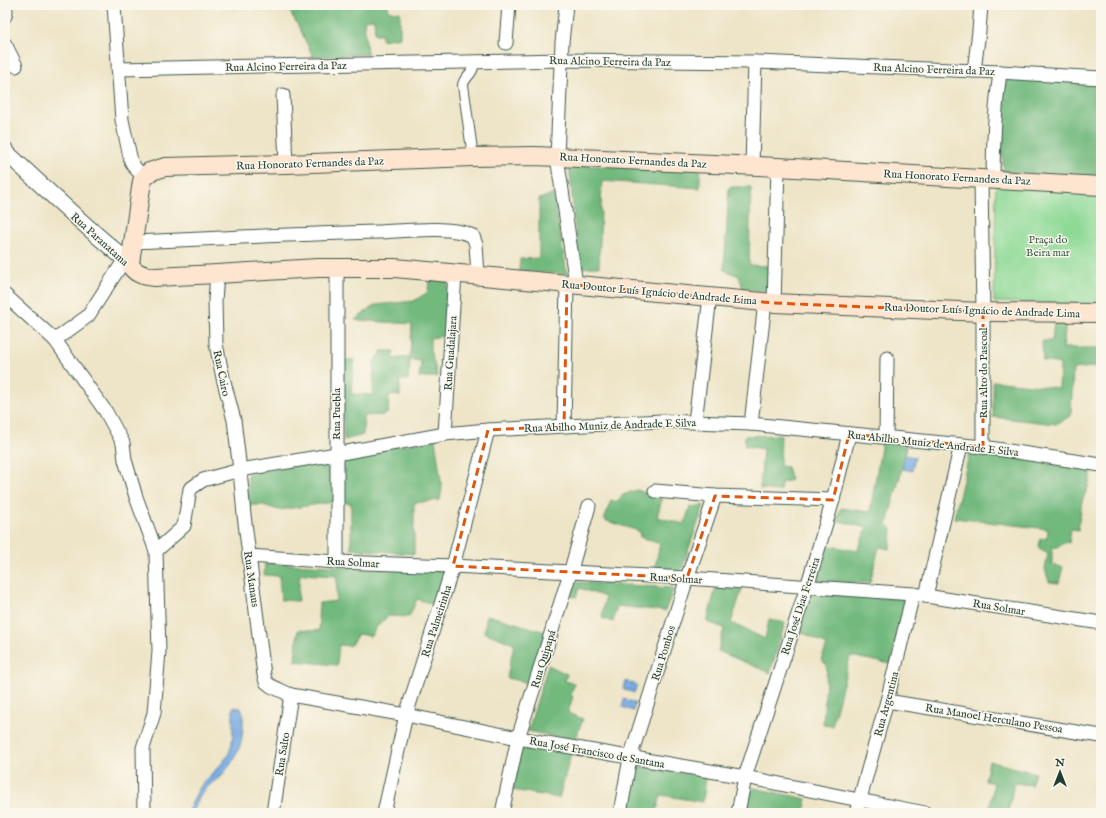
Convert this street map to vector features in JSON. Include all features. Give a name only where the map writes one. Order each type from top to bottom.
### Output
[{"type":"main road","name":"Rua Honorato Fernandes da Paz","points":[[144,177],[149,172],[165,167],[535,156],[778,167],[1101,186]]},
{"type":"main road","points":[[127,261],[133,242],[141,186],[144,177]]},
{"type":"main road","name":"Rua Paranatama","points":[[127,261],[133,270],[146,276],[155,277],[217,274]]},
{"type":"main road","name":"Rua Doutor Luís Ignácio de Andrade Lima","points":[[217,274],[336,267],[395,268],[769,303],[983,312],[1101,313]]},
{"type":"street","points":[[5,5],[5,16]]},
{"type":"street","points":[[114,5],[122,120],[131,161],[135,168],[144,177]]},
{"type":"street","points":[[506,43],[509,5]]},
{"type":"street","points":[[564,426],[572,284],[557,157],[566,5]]},
{"type":"street","points":[[974,71],[981,5]]},
{"type":"street","points":[[5,45],[16,66]]},
{"type":"street","name":"Rua Alcino Ferreira da Paz","points":[[118,69],[562,60],[755,62],[1000,72],[1101,78]]},
{"type":"street","points":[[752,166],[755,62]]},
{"type":"street","points":[[473,67],[471,73],[463,81],[463,85],[473,157]]},
{"type":"street","name":"Rua Alto do Pascoal","points":[[983,447],[983,312],[987,179],[1000,72]]},
{"type":"street","points":[[283,95],[286,164]]},
{"type":"street","name":"Rua Paranatama","points":[[6,153],[127,261]]},
{"type":"street","points":[[751,424],[769,303],[778,167]]},
{"type":"street","points":[[133,242],[297,234],[431,230],[456,231],[473,236],[476,245],[478,276]]},
{"type":"street","points":[[55,340],[88,316],[127,261]]},
{"type":"street","name":"Rua Puebla","points":[[336,267],[336,562]]},
{"type":"street","name":"Rua Guadalajara","points":[[445,434],[455,273]]},
{"type":"street","name":"Rua Cairo","points":[[217,274],[215,301],[216,344],[234,420],[240,470]]},
{"type":"street","points":[[5,295],[55,340],[106,412],[123,443],[125,460],[136,498],[156,551],[159,651],[154,713],[143,748],[144,813]]},
{"type":"street","points":[[695,422],[710,297]]},
{"type":"street","points":[[886,437],[887,358]]},
{"type":"street","name":"Rua Abilho Muniz de Andrade E Silva","points":[[156,551],[184,526],[190,489],[203,480],[240,470],[445,434],[488,430],[662,421],[751,424],[983,447],[1101,465]]},
{"type":"street","name":"Rua Palmeirinha","points":[[384,813],[406,715],[454,566],[488,430]]},
{"type":"street","name":"Rua José Dias Ferreira","points":[[738,813],[745,777],[807,587],[832,500],[848,434]]},
{"type":"street","name":"Rua Argentina","points":[[857,807],[920,595],[961,445]]},
{"type":"street","name":"Rua Manaus","points":[[240,470],[264,675],[266,682],[271,686]]},
{"type":"street","points":[[655,491],[715,496],[832,500]]},
{"type":"street","name":"Rua Pombos","points":[[620,813],[630,758],[687,578],[715,496]]},
{"type":"street","name":"Rua Quipapá","points":[[502,813],[518,738],[570,573],[589,506]]},
{"type":"street","name":"Rua Solmar","points":[[249,556],[336,562],[454,566],[687,578],[920,595],[1101,623]]},
{"type":"street","name":"Rua José Francisco de Santana","points":[[271,686],[291,695],[406,715],[518,738],[745,777],[857,807],[925,813]]},
{"type":"street","name":"Rua Salto","points":[[273,813],[291,695]]},
{"type":"street","name":"Rua Manoel Herculano Pessoa","points":[[888,701],[1101,736]]},
{"type":"highlighted area","points":[[567,284],[774,303],[983,312],[983,447],[849,434],[833,500],[715,496],[687,578],[453,566],[488,430],[564,426]]},
{"type":"green space","points":[[301,5],[388,5],[389,11],[400,12],[400,37],[382,40],[382,34],[375,34],[374,19],[364,20],[367,54],[313,57],[289,10]]},
{"type":"green space","points":[[1007,77],[1101,82],[1101,176],[1004,172],[999,132],[1002,97]]},
{"type":"green space","points":[[569,165],[700,170],[700,188],[602,181],[599,267],[579,268]]},
{"type":"green space","name":"Praça do Beira mar","points":[[996,185],[1101,190],[1101,304],[994,302]]},
{"type":"green space","points":[[729,187],[751,187],[749,265],[768,266],[767,291],[743,289],[739,276],[724,270]]},
{"type":"green space","points":[[553,194],[567,274],[519,271],[520,259],[539,258],[539,199]]},
{"type":"green space","points":[[429,278],[448,282],[445,336],[430,338],[430,350],[438,377],[419,377],[421,361],[410,360],[408,380],[400,380],[400,396],[389,395],[388,413],[383,415],[364,416],[363,435],[344,440],[341,360],[354,360],[351,394],[373,395],[374,361],[381,354],[381,351],[394,351],[393,359],[410,357],[412,324],[355,320],[375,305],[414,301],[428,292]]},
{"type":"green space","points":[[1054,321],[1066,322],[1063,348],[1101,348],[1101,366],[1073,369],[1071,416],[1056,424],[993,417],[993,381],[1059,388],[1060,364],[1043,361],[1042,341],[1052,341]]},
{"type":"green space","points":[[781,435],[780,466],[787,467],[791,480],[781,483],[780,491],[760,489],[763,449],[745,446],[745,436]]},
{"type":"green space","points":[[435,439],[442,488],[440,500],[414,503],[414,554],[351,549],[351,503],[339,503],[340,457]]},
{"type":"green space","points":[[882,442],[907,446],[887,524],[892,529],[890,549],[879,547],[870,583],[816,582],[826,545],[857,551],[867,528],[836,520],[841,508],[870,512]]},
{"type":"green space","points":[[970,450],[1092,471],[1088,487],[1082,501],[1078,530],[1071,529],[1069,543],[1065,542],[1060,546],[1052,548],[1052,565],[1063,567],[1059,583],[1049,582],[1045,569],[1048,553],[1039,548],[1040,539],[1047,538],[1048,529],[954,518]]},
{"type":"green space","points":[[332,460],[333,502],[279,510],[263,505],[248,505],[248,473]]},
{"type":"green space","points":[[637,490],[662,499],[657,517],[684,524],[690,507],[704,505],[680,574],[654,572],[660,543],[640,537],[639,531],[604,520],[611,500],[617,502],[623,495]]},
{"type":"green space","points":[[265,563],[445,571],[435,605],[417,599],[409,617],[388,616],[378,625],[371,636],[358,634],[350,646],[339,645],[337,665],[295,661],[298,630],[319,631],[319,603],[336,601],[337,576],[300,574],[298,601],[281,600],[279,576],[264,575]]},
{"type":"green space","points":[[575,582],[674,588],[665,611],[617,606],[613,622],[602,618],[605,597],[579,588],[576,597],[570,596]]},
{"type":"green space","points":[[716,587],[742,589],[731,623],[765,639],[769,619],[785,623],[770,673],[718,651],[724,628],[707,622]]},
{"type":"green space","points":[[811,593],[907,599],[891,664],[850,656],[832,726],[823,725],[827,665],[821,660],[827,645],[798,630]]},
{"type":"green space","points":[[487,615],[546,632],[529,683],[507,678],[514,644],[484,632]]},
{"type":"green space","points":[[548,665],[567,674],[565,681],[575,684],[570,695],[573,696],[568,713],[583,719],[575,741],[528,731]]},
{"type":"green space","points":[[521,745],[572,751],[559,798],[513,790]]},
{"type":"green space","points":[[989,761],[1035,773],[1031,785],[1014,783],[1008,813],[989,812],[994,783],[985,781]]},
{"type":"green space","points":[[634,765],[706,777],[703,802],[661,795],[656,813],[626,813]]},
{"type":"green space","points":[[749,787],[807,799],[804,811],[812,813],[743,813]]},
{"type":"water","points":[[905,455],[915,457],[912,471],[902,469]]},
{"type":"water","points":[[626,681],[637,685],[634,693],[623,689]]},
{"type":"water","points":[[624,699],[635,703],[633,711],[622,707]]},
{"type":"water","points":[[233,707],[241,708],[243,712],[243,733],[237,754],[225,772],[201,794],[192,813],[187,813],[201,786],[223,762],[229,753],[233,736]]}]
